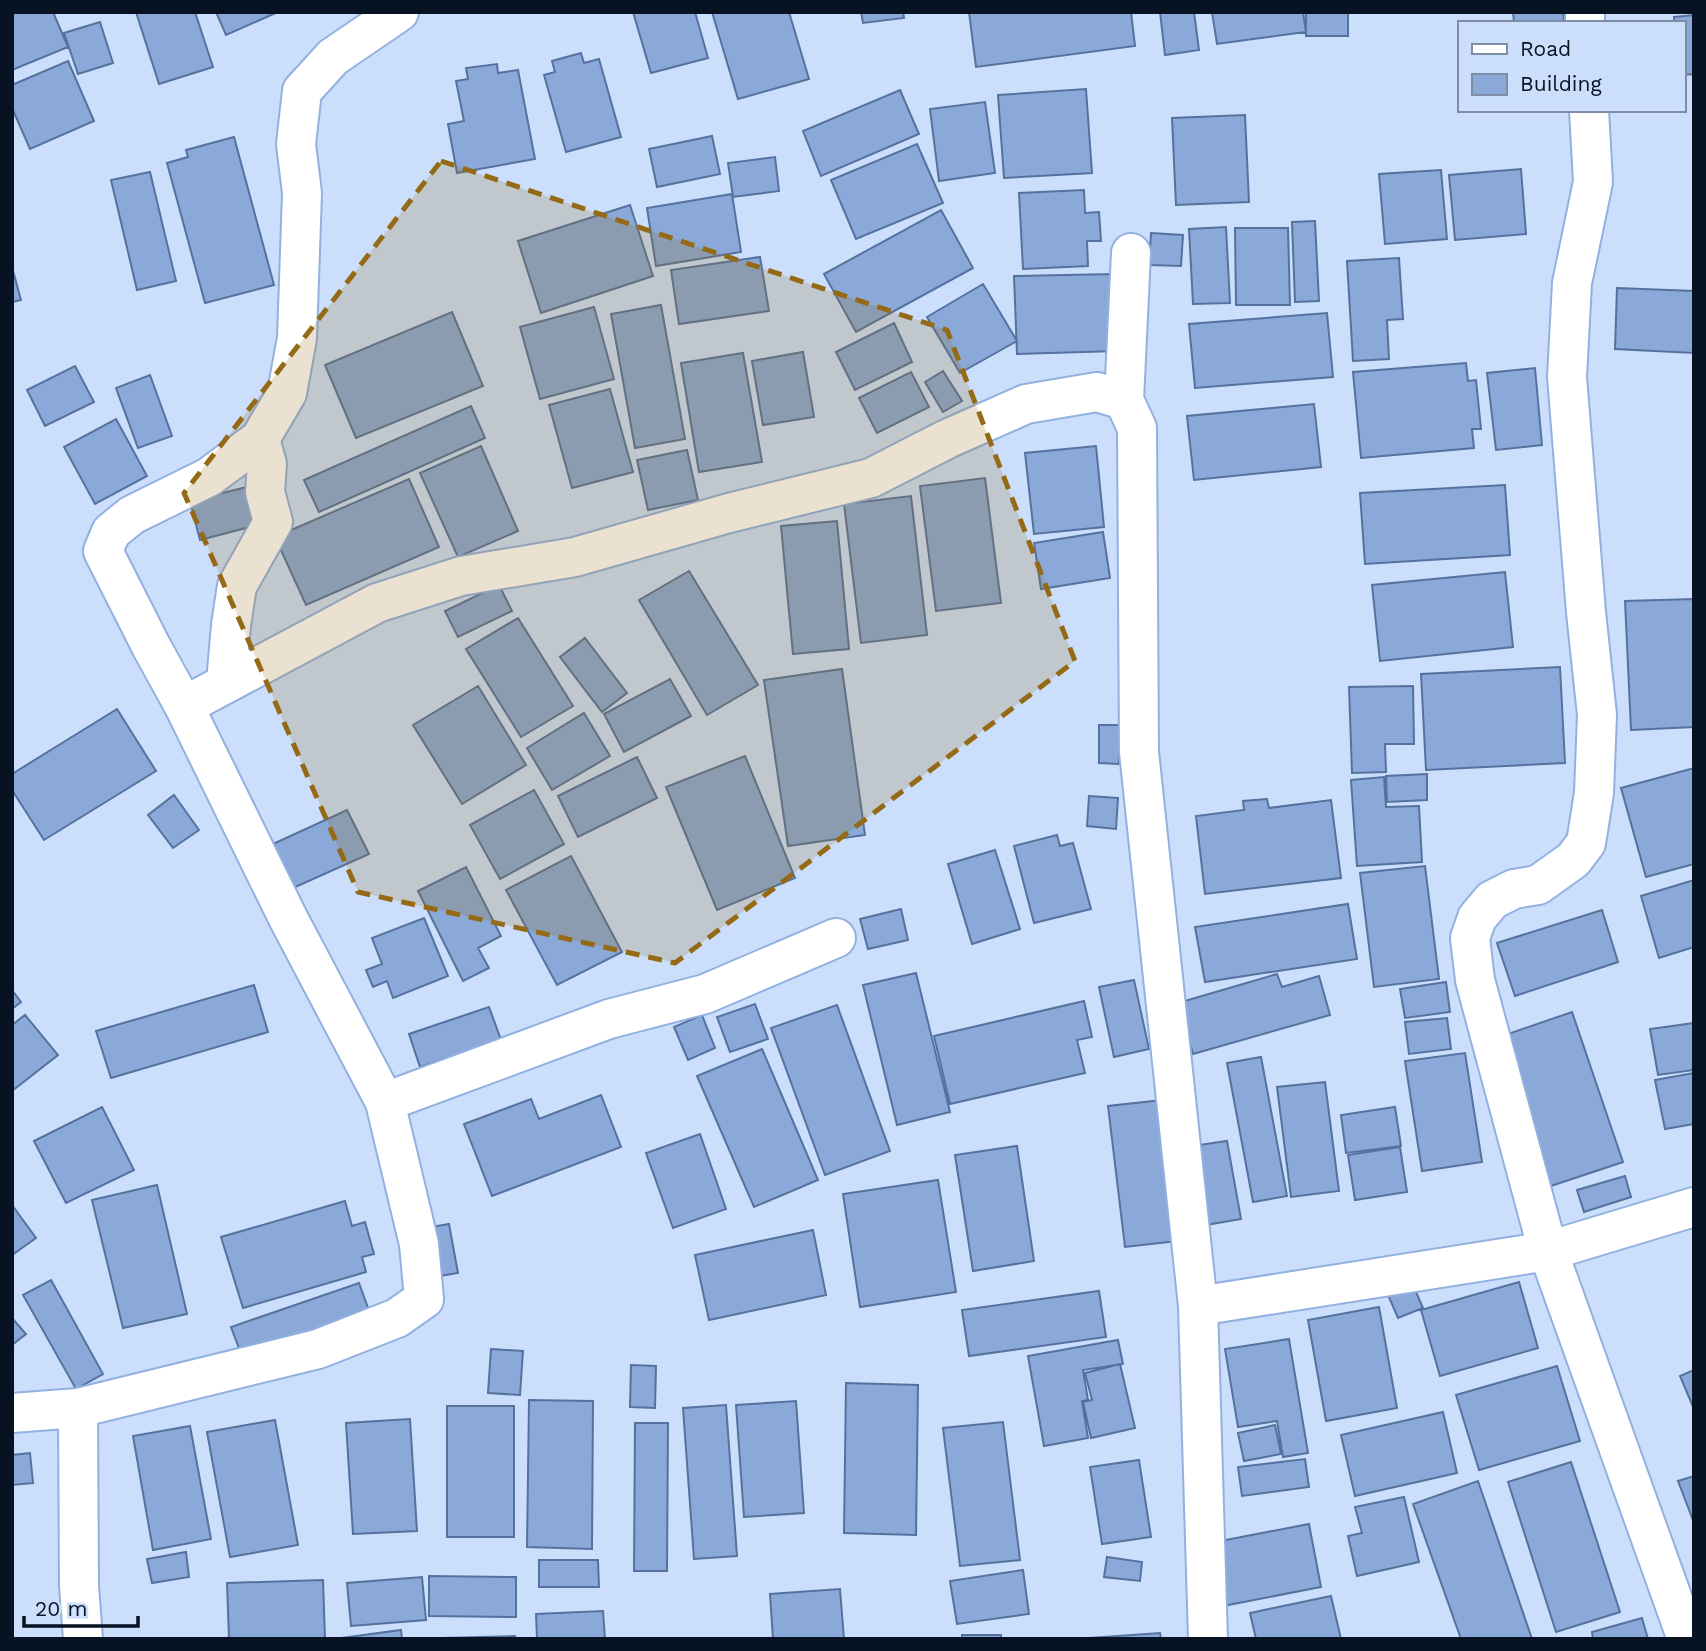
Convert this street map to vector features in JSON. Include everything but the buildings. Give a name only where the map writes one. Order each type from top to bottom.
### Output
[{"type":"street","points":[[12,1413],[78,1408],[318,1349],[397,1318],[424,1299],[419,1244],[385,1102],[288,918],[184,706],[103,551],[111,532],[132,515],[209,477],[260,439],[287,393],[297,338],[302,193],[296,144],[302,91],[333,57],[399,12]]},
{"type":"street","points":[[1589,112],[1593,183],[1572,283],[1567,377],[1597,715],[1594,793],[1586,843],[1573,860],[1538,885],[1514,889],[1492,900],[1477,918],[1470,938],[1475,980],[1548,1251],[1687,1639]]},
{"type":"street","points":[[1131,253],[1124,400],[1138,428],[1139,752],[1198,1306],[1208,1639]]},
{"type":"street","points":[[184,706],[377,603],[461,576],[575,557],[729,513],[871,478],[947,439],[1026,404],[1097,392],[1124,400]]},
{"type":"street","points":[[226,683],[237,586],[273,522],[265,492],[267,464],[260,439]]},
{"type":"street","points":[[385,1102],[609,1019],[705,994],[836,938]]},
{"type":"street","points":[[1198,1306],[1548,1251],[1694,1207]]},
{"type":"street","points":[[78,1408],[79,1586],[83,1639]]},
{"type":"highlighted area","points":[[441,161],[947,330],[1075,661],[675,963],[358,892],[184,493]]}]
